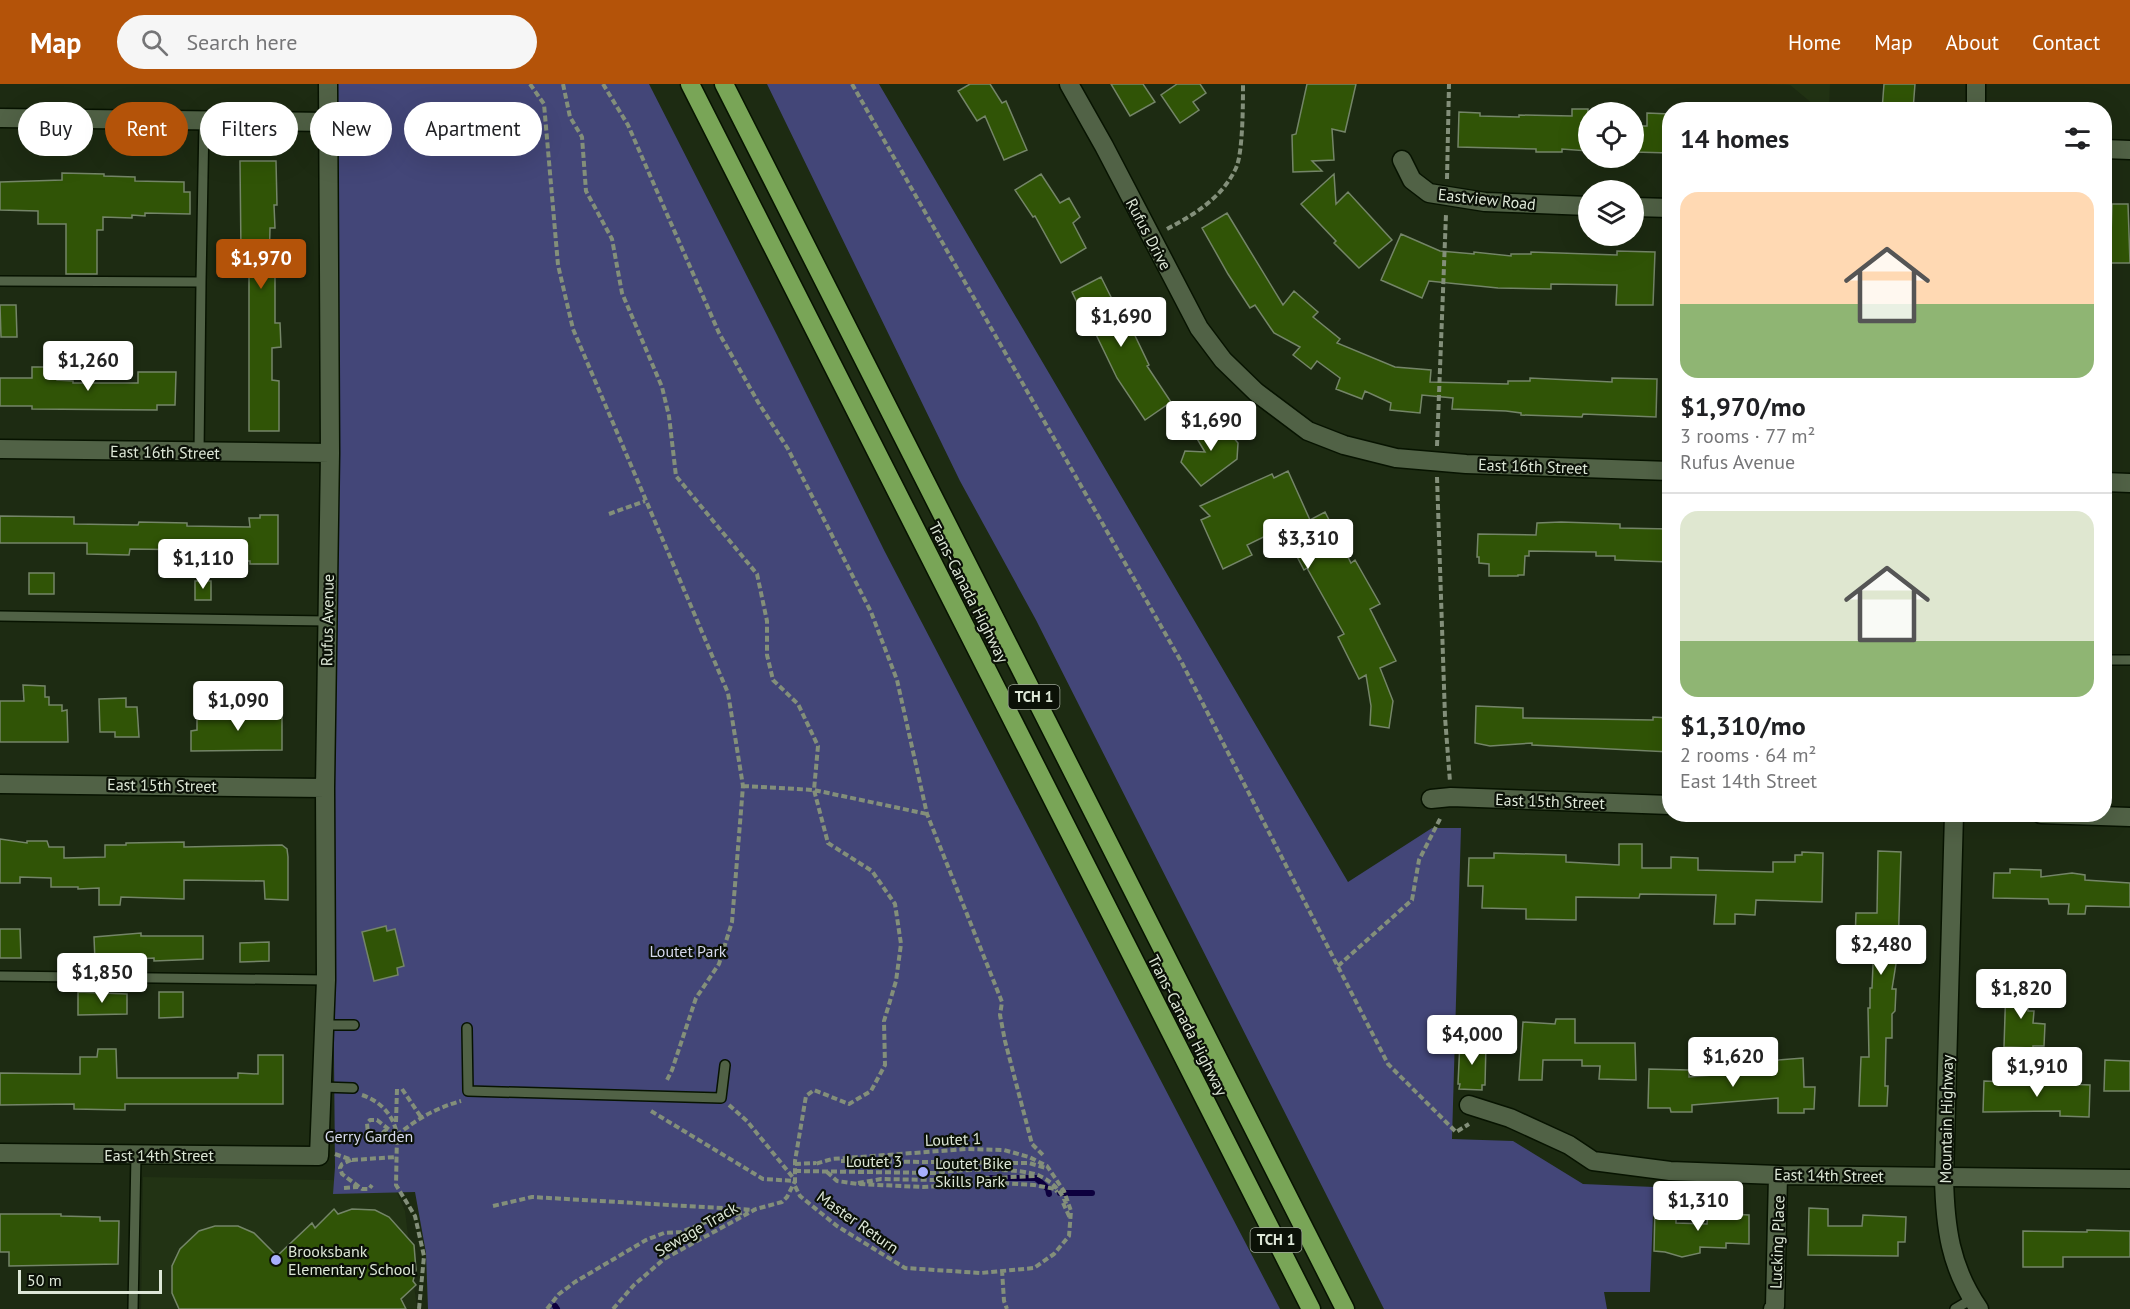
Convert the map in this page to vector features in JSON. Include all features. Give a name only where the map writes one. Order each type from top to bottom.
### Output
[{"type":"highway","name":"Trans-Canada Highway","points":[[690,84],[1311,1309]]},
{"type":"highway","name":"Trans-Canada Highway","points":[[724,84],[1345,1309]]},
{"type":"street","name":"Rufus Avenue","points":[[328,84],[328,102]]},
{"type":"street","name":"Rufus Drive","points":[[1069,84],[1199,328],[1223,360],[1257,392],[1308,431],[1344,445],[1396,458]]},
{"type":"street","points":[[1976,84],[1976,102]]},
{"type":"street","points":[[0,118],[200,121]]},
{"type":"street","points":[[2112,149],[2130,150]]},
{"type":"street","name":"Rufus Avenue","points":[[319,1154],[326,980],[325,788],[330,453],[329,156]]},
{"type":"street","name":"Eastview Road","points":[[1402,160],[1412,180],[1429,193],[1485,202],[1578,206]]},
{"type":"street","points":[[1644,207],[1662,208]]},
{"type":"street","name":"East 16th Street","points":[[0,449],[330,453]]},
{"type":"street","name":"East 16th Street","points":[[1396,458],[1436,462],[1662,471]]},
{"type":"street","points":[[2112,482],[2130,483]]},
{"type":"street","name":"East 15th Street","points":[[0,784],[325,788]]},
{"type":"street","name":"East 15th Street","points":[[1431,799],[1451,797],[1662,805]]},
{"type":"street","points":[[2112,816],[2130,817]]},
{"type":"street","name":"Mountain Highway","points":[[1954,822],[1944,1177],[1948,1235],[1953,1258],[1975,1304]]},
{"type":"street","name":"East 14th Street","points":[[1469,1105],[1510,1118],[1559,1140],[1593,1161],[1670,1171],[1778,1175],[2130,1179]]},
{"type":"street","name":"East 14th Street","points":[[0,1154],[319,1154]]},
{"type":"street","name":"Lucking Place","points":[[1773,1309],[1775,1306],[1778,1175]]},
{"type":"lane","points":[[199,452],[203,156]]},
{"type":"lane","points":[[0,281],[201,282]]},
{"type":"lane","points":[[0,616],[327,621]]},
{"type":"lane","points":[[2112,660],[2130,660]]},
{"type":"lane","points":[[0,976],[326,980]]},
{"type":"lane","points":[[324,1025],[354,1025]]},
{"type":"lane","points":[[467,1028],[468,1091],[721,1098],[724,1065]]},
{"type":"lane","points":[[322,1087],[353,1088]]},
{"type":"lane","points":[[133,1309],[136,1155]]},
{"type":"lane","points":[[1955,1309],[1975,1304]]},
{"type":"path","points":[[530,84],[544,104],[558,265],[573,329],[728,693],[743,786],[732,922],[719,964],[696,998],[672,1070],[664,1085],[646,1095],[648,1109],[762,1179],[796,1181],[795,1164],[799,1128],[806,1096],[814,1090],[849,1104],[871,1091],[885,1065],[884,1021],[896,981],[901,944],[895,904],[872,871],[828,843],[814,790],[818,746],[798,704],[773,680],[767,656],[767,621],[757,574],[676,476],[669,416],[662,387],[622,293],[612,239],[586,191],[582,137],[570,117],[563,84]]},
{"type":"path","points":[[603,84],[628,125],[719,333],[788,450],[871,612],[897,680],[927,814],[1002,1002],[1000,1015],[1005,1041],[1032,1144],[1044,1157]]},
{"type":"path","points":[[852,84],[1182,663],[1388,1064],[1456,1132],[1487,1112]]},
{"type":"path","points":[[1150,238],[1191,216],[1221,194],[1237,166],[1243,84]]},
{"type":"path","points":[[1338,966],[1412,900],[1419,860],[1451,797],[1445,717],[1436,462],[1447,196],[1449,84]]},
{"type":"path","points":[[609,514],[645,501]]},
{"type":"path","points":[[743,786],[814,790],[927,814]]},
{"type":"path","points":[[341,1088],[379,1103],[396,1126]]},
{"type":"path","points":[[419,1309],[424,1256],[415,1216],[396,1185],[396,1126],[399,1089],[421,1117]]},
{"type":"path","name":"Master Return","points":[[721,1098],[747,1121],[796,1181],[795,1186],[800,1196],[837,1226],[905,1268],[981,1273],[1034,1268],[1054,1254],[1069,1236],[1070,1219]]},
{"type":"path","points":[[397,1135],[421,1117],[442,1106],[465,1100]]},
{"type":"path","points":[[387,1129],[378,1137],[371,1136],[368,1134],[367,1123],[370,1120],[377,1120],[397,1135]]},
{"type":"path","name":"Loutet 1","points":[[815,1164],[832,1159],[947,1150],[1004,1150],[1029,1157],[1047,1166],[1052,1172]]},
{"type":"path","points":[[319,1154],[338,1155],[352,1160]]},
{"type":"path","points":[[372,1185],[369,1189],[362,1190],[342,1174],[340,1168],[342,1164],[352,1160],[396,1157]]},
{"type":"path","points":[[795,1164],[842,1161],[1015,1162],[1044,1166],[1052,1172],[1066,1197],[1071,1211],[1070,1219]]},
{"type":"path","name":"Loutet 3","points":[[795,1171],[937,1173],[951,1170],[986,1170],[1025,1172],[1040,1176]]},
{"type":"path","points":[[826,1172],[837,1180],[855,1184],[923,1187],[992,1182],[1055,1189],[1070,1219]]},
{"type":"path","points":[[855,1184],[881,1179],[936,1180],[1040,1176],[1060,1191],[1070,1219]]},
{"type":"path","name":"Sewage Track","points":[[613,1309],[634,1285],[664,1259],[754,1210],[782,1202],[796,1181]]},
{"type":"path","points":[[344,1188],[359,1187]]},
{"type":"path","points":[[493,1206],[532,1197],[754,1210]]},
{"type":"path","points":[[547,1309],[559,1294],[575,1282],[646,1240],[664,1233],[681,1232],[719,1217],[754,1210]]},
{"type":"path","points":[[1002,1270],[1007,1309]]},
{"type":"shaded area","points":[[1762,84],[1830,84],[1829,102],[1811,102],[1790,85]]},
{"type":"shaded area","name":"Brooksbank Elementary School","points":[[143,1177],[392,1181],[405,1211],[417,1309],[141,1309]]},
{"type":"green space","name":"Loutet Park","points":[[325,84],[649,84],[885,552],[1280,1309],[428,1309],[426,1253],[415,1192],[333,1194],[335,1167],[326,156],[392,156],[392,102],[325,102]]},
{"type":"green space","points":[[767,84],[879,84],[1348,882],[1432,828],[1461,828],[1452,1139],[1513,1141],[1583,1184],[1654,1187],[1650,1292],[1604,1292],[1607,1309],[1384,1309],[1036,620],[960,481]]},
{"type":"building","points":[[970,84],[990,84],[1002,103],[1006,101],[1027,150],[1004,160],[985,116],[977,121],[958,91]]},
{"type":"building","points":[[1111,84],[1143,84],[1155,102],[1130,116]]},
{"type":"building","points":[[1177,84],[1200,84],[1206,93],[1193,102],[1199,110],[1180,123],[1161,95]]},
{"type":"building","points":[[1307,84],[1356,84],[1345,132],[1332,129],[1334,160],[1312,161],[1322,171],[1293,172],[1292,135],[1296,134]]},
{"type":"building","points":[[1884,84],[1915,84],[1914,102],[1883,102]]},
{"type":"building","points":[[1572,109],[1578,109],[1578,150],[1562,149],[1562,152],[1536,152],[1536,149],[1458,147],[1459,112],[1480,113],[1480,116],[1572,116]]},
{"type":"building","points":[[1647,113],[1662,114],[1662,153],[1644,152],[1644,126],[1647,126]]},
{"type":"building","points":[[240,161],[276,161],[277,205],[274,205],[275,228],[270,228],[269,267],[275,268],[275,323],[280,323],[281,347],[272,348],[272,380],[279,381],[279,431],[249,431],[249,253],[241,254]]},
{"type":"building","points":[[62,173],[135,177],[135,181],[184,182],[184,192],[190,192],[190,214],[145,213],[145,216],[132,215],[132,218],[103,217],[103,230],[97,230],[97,274],[66,274],[66,224],[38,224],[38,211],[0,210],[0,182],[62,180]]},
{"type":"building","points":[[1041,174],[1060,203],[1069,198],[1080,217],[1073,223],[1086,248],[1061,263],[1035,216],[1033,217],[1015,190]]},
{"type":"building","points":[[1334,174],[1336,204],[1348,192],[1392,240],[1359,268],[1301,204]]},
{"type":"building","points":[[2112,204],[2128,204],[2130,263],[2112,263]]},
{"type":"building","points":[[1227,213],[1283,305],[1294,291],[1318,312],[1313,317],[1340,339],[1337,343],[1395,367],[1431,370],[1430,382],[1508,384],[1508,381],[1530,381],[1530,378],[1612,382],[1612,378],[1657,379],[1656,417],[1583,414],[1582,417],[1521,415],[1521,413],[1506,411],[1452,409],[1453,398],[1422,395],[1420,413],[1390,410],[1391,403],[1365,391],[1362,399],[1336,389],[1340,378],[1317,361],[1311,369],[1293,355],[1300,347],[1274,333],[1255,305],[1250,308],[1228,274],[1202,228]]},
{"type":"building","points":[[1401,234],[1440,251],[1474,254],[1474,252],[1511,256],[1511,254],[1531,254],[1531,252],[1617,255],[1617,251],[1655,252],[1653,305],[1616,305],[1617,285],[1551,284],[1551,289],[1498,288],[1429,281],[1422,298],[1381,280]]},
{"type":"building","points":[[1101,277],[1124,323],[1128,321],[1149,365],[1147,366],[1171,402],[1145,420],[1117,378],[1088,318],[1085,319],[1072,292]]},
{"type":"building","points":[[0,305],[16,305],[17,337],[1,337]]},
{"type":"building","points":[[32,367],[57,367],[57,380],[73,381],[73,383],[138,383],[138,372],[176,372],[175,405],[157,405],[157,410],[32,409],[32,406],[0,406],[0,378],[32,378]]},
{"type":"building","points":[[1216,417],[1238,443],[1237,459],[1201,486],[1181,462],[1185,451],[1205,452],[1193,432]]},
{"type":"building","points":[[1288,471],[1310,520],[1325,512],[1351,563],[1355,560],[1380,604],[1370,609],[1396,661],[1380,668],[1393,701],[1389,728],[1370,725],[1371,706],[1366,675],[1359,679],[1338,637],[1344,634],[1307,568],[1304,570],[1282,528],[1247,545],[1252,555],[1223,569],[1201,520],[1210,516],[1200,506],[1272,474],[1274,478]]},
{"type":"building","points":[[260,515],[278,515],[278,564],[201,560],[202,550],[130,549],[129,555],[87,554],[87,543],[0,543],[0,516],[74,517],[74,524],[138,525],[139,522],[187,523],[187,526],[250,527],[249,518],[260,518]]},
{"type":"building","points":[[1537,523],[1620,524],[1620,528],[1662,529],[1662,562],[1615,560],[1615,556],[1596,556],[1596,552],[1529,551],[1529,556],[1525,556],[1524,575],[1489,576],[1489,564],[1479,563],[1479,557],[1477,557],[1478,534],[1536,535]]},
{"type":"building","points":[[29,573],[54,573],[54,594],[29,594]]},
{"type":"building","points":[[195,581],[211,581],[211,600],[195,600]]},
{"type":"building","points":[[23,685],[45,686],[45,697],[49,697],[49,705],[62,705],[62,711],[67,710],[68,742],[0,742],[0,701],[24,701]]},
{"type":"building","points":[[126,698],[126,707],[137,707],[139,737],[115,737],[115,732],[100,732],[99,699]]},
{"type":"building","points":[[1476,706],[1523,708],[1523,718],[1653,720],[1653,717],[1662,718],[1662,752],[1532,745],[1532,743],[1490,746],[1475,743]]},
{"type":"building","points":[[262,711],[282,711],[282,750],[191,751],[191,731],[197,730],[197,714],[262,713]]},
{"type":"building","points":[[0,839],[27,843],[27,841],[47,841],[49,847],[64,847],[64,858],[105,857],[105,845],[126,845],[126,843],[184,842],[184,847],[282,845],[287,849],[288,857],[288,900],[265,899],[264,881],[184,880],[184,899],[121,897],[120,905],[99,905],[99,888],[51,887],[51,878],[20,877],[20,883],[0,883]]},
{"type":"building","points":[[1619,844],[1642,844],[1642,868],[1671,868],[1671,857],[1698,858],[1698,870],[1773,872],[1773,862],[1795,862],[1795,855],[1802,855],[1802,852],[1823,853],[1822,902],[1756,900],[1755,915],[1735,914],[1735,924],[1714,924],[1716,895],[1640,894],[1639,898],[1576,897],[1576,920],[1526,919],[1526,909],[1482,908],[1483,886],[1468,886],[1469,858],[1494,858],[1494,853],[1566,855],[1566,862],[1619,865]]},
{"type":"building","points":[[1878,851],[1901,852],[1898,951],[1892,989],[1896,989],[1895,1011],[1892,1014],[1892,1038],[1886,1038],[1887,1106],[1859,1106],[1861,1057],[1869,1057],[1868,1008],[1870,1008],[1870,988],[1872,988],[1874,942],[1855,941],[1856,913],[1877,913]]},
{"type":"building","points":[[2010,869],[2041,870],[2041,877],[2072,873],[2085,875],[2085,880],[2130,883],[2130,907],[2086,906],[2085,914],[2068,914],[2069,904],[2049,904],[2048,899],[1993,898],[1994,873],[2010,873]]},
{"type":"building","points":[[386,926],[387,931],[395,929],[404,966],[397,968],[398,975],[374,981],[362,932]]},
{"type":"building","points":[[0,929],[20,929],[21,958],[0,958]]},
{"type":"building","points":[[141,933],[141,936],[203,936],[203,959],[154,961],[154,958],[95,961],[94,937]]},
{"type":"building","points":[[269,942],[269,961],[240,962],[240,943]]},
{"type":"building","points":[[2006,984],[2029,984],[2028,1011],[2034,1011],[2033,1023],[2045,1024],[2044,1046],[2004,1047]]},
{"type":"building","points":[[78,992],[127,994],[127,1014],[78,1015]]},
{"type":"building","points":[[159,992],[183,992],[183,1017],[159,1018]]},
{"type":"building","points":[[1556,1019],[1575,1019],[1575,1043],[1635,1043],[1636,1080],[1599,1079],[1600,1066],[1582,1066],[1582,1060],[1543,1060],[1542,1080],[1519,1080],[1523,1022],[1555,1024]]},
{"type":"building","points":[[1460,1041],[1486,1043],[1485,1085],[1482,1085],[1482,1090],[1459,1089]]},
{"type":"building","points":[[98,1049],[116,1049],[117,1078],[238,1078],[238,1073],[258,1074],[258,1055],[283,1055],[283,1104],[125,1104],[125,1110],[74,1109],[74,1104],[0,1105],[0,1073],[80,1074],[80,1057],[97,1057]]},
{"type":"building","points":[[1803,1058],[1804,1087],[1815,1087],[1814,1109],[1804,1109],[1804,1113],[1778,1113],[1778,1098],[1692,1105],[1692,1112],[1671,1112],[1670,1108],[1648,1108],[1649,1069],[1689,1070],[1689,1077],[1725,1074],[1725,1072],[1767,1071],[1767,1061]]},
{"type":"building","points":[[2105,1060],[2130,1061],[2130,1091],[2104,1091]]},
{"type":"building","points":[[1984,1081],[2090,1085],[2089,1117],[2060,1116],[2060,1111],[1983,1112]]},
{"type":"building","points":[[1655,1206],[1676,1206],[1676,1223],[1707,1224],[1708,1213],[1749,1215],[1749,1244],[1726,1243],[1726,1248],[1700,1247],[1700,1253],[1682,1257],[1654,1251]]},
{"type":"building","points":[[1809,1208],[1828,1209],[1828,1226],[1862,1226],[1863,1215],[1906,1217],[1905,1242],[1898,1242],[1898,1256],[1808,1255]]},
{"type":"building","points":[[334,1209],[338,1214],[352,1209],[375,1210],[389,1217],[414,1245],[416,1270],[413,1281],[416,1285],[401,1299],[406,1309],[179,1309],[172,1293],[172,1266],[180,1249],[199,1231],[215,1226],[238,1226],[254,1233],[277,1256],[312,1223],[315,1228]]},
{"type":"building","points":[[0,1214],[61,1214],[61,1216],[100,1217],[100,1221],[119,1221],[118,1264],[9,1266],[9,1252],[0,1252]]},
{"type":"building","points":[[2087,1230],[2130,1231],[2130,1257],[2063,1257],[2063,1267],[2023,1267],[2023,1231],[2087,1232]]},
{"type":"waterway","points":[[991,1178],[1036,1178],[1048,1189],[1049,1194]]},
{"type":"waterway","points":[[1060,1193],[1092,1193]]},
{"type":"place","name":"Loutet Bike Skills Park","points":[[923,1172]]},
{"type":"place","name":"Brooksbank Elementary School","points":[[276,1260]]},
{"type":"park label","name":"Gerry Garden","points":[[369,1136]]}]
